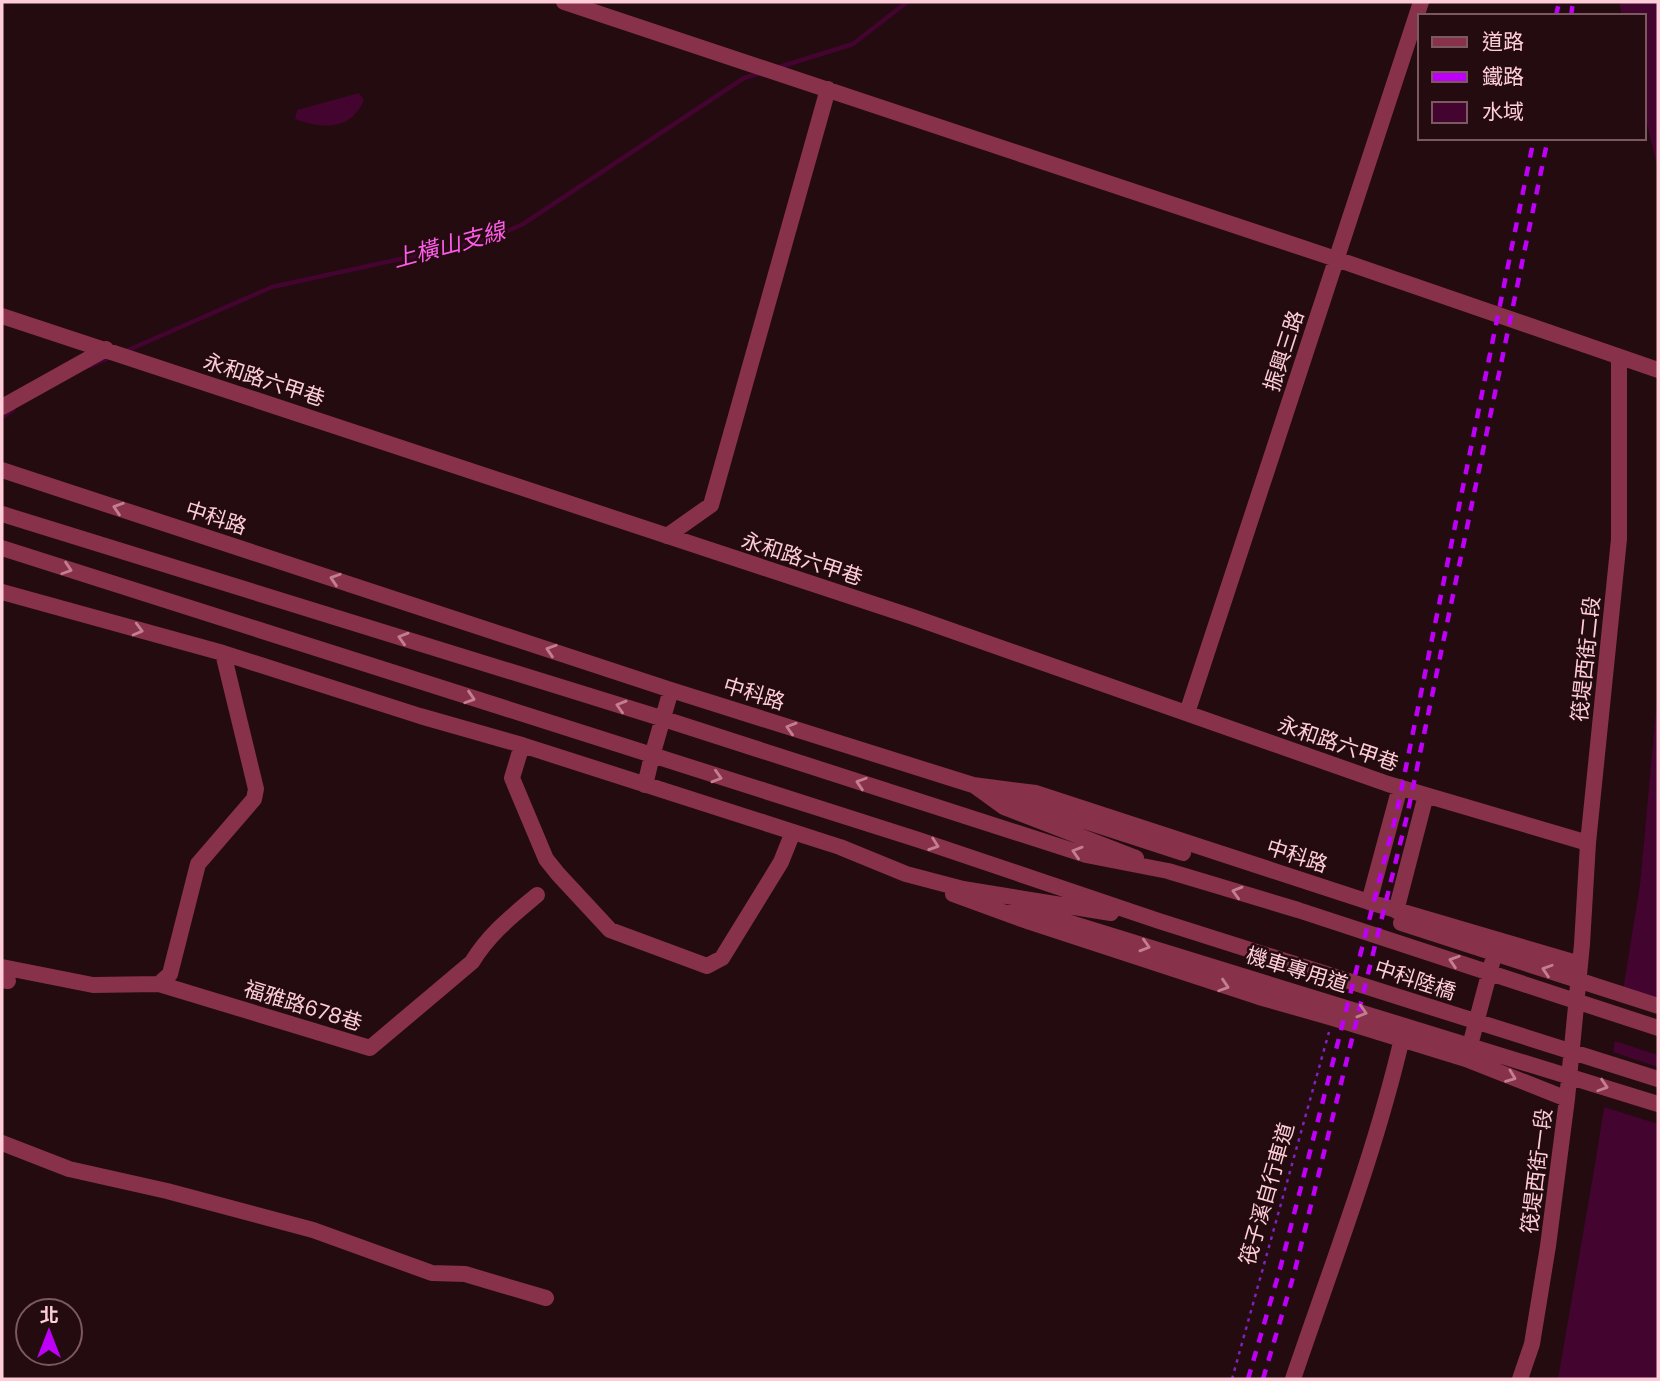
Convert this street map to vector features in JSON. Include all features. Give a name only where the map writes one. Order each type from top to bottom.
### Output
[{"type":"street","points":[[564,2],[1336,259],[1658,370]]},
{"type":"street","name":"振興三路","points":[[1187,713],[1421,2]]},
{"type":"street","points":[[667,536],[711,505],[828,89]]},
{"type":"street","name":"永和路六甲巷","points":[[3,322],[106,349],[913,617],[1400,787],[1588,844]]},
{"type":"street","points":[[2,407],[106,349]]},
{"type":"street","name":"筏堤西街二段","points":[[1580,964],[1588,844],[1619,539],[1619,357]]},
{"type":"street","name":"中科路","points":[[2,470],[671,690],[972,785],[1036,793],[1396,911],[1580,964]]},
{"type":"street","points":[[2,514],[664,719],[1086,855],[1168,871]]},
{"type":"street","points":[[2,548],[919,840],[1159,921]]},
{"type":"street","points":[[2,592],[223,653],[840,847],[961,898],[1030,922],[1259,997],[1466,1059],[1567,1099]]},
{"type":"street","points":[[159,984],[170,974],[198,863],[254,799],[256,789],[223,653]]},
{"type":"street","points":[[645,785],[671,690]]},
{"type":"street","points":[[522,745],[512,778],[546,859],[558,874],[610,930],[707,966],[722,958],[781,862],[793,832]]},
{"type":"street","points":[[972,785],[1004,807],[1168,871]]},
{"type":"street","points":[[972,785],[1658,1006]]},
{"type":"street","points":[[1370,902],[1400,787]]},
{"type":"street","points":[[1396,911],[1426,795]]},
{"type":"street","name":"中科陸橋","points":[[1168,871],[1298,910],[1658,1028]]},
{"type":"street","points":[[906,874],[963,889],[1159,921]]},
{"type":"street","name":"機車專用道","points":[[963,889],[1658,1104]]},
{"type":"street","name":"福雅路678巷","points":[[4,976],[93,985],[159,984],[370,1048],[472,962],[494,932],[537,895]]},
{"type":"street","name":"中科陸橋","points":[[1159,921],[1658,1079]]},
{"type":"street","points":[[1466,1059],[1499,940]]},
{"type":"street","name":"筏堤西街一段","points":[[1520,1379],[1532,1344],[1552,1221],[1580,964]]},
{"type":"street","points":[[1293,1379],[1387,1098],[1402,1038]]},
{"type":"street","points":[[2,1143],[69,1169],[167,1191],[313,1230],[432,1273],[465,1273],[546,1298]]},
{"type":"path","name":"筏子溪自行車道","points":[[1232,1379],[1333,1018]]},
{"type":"water","points":[[1619,2],[1658,2],[1658,171],[1646,120],[1646,14],[1622,14]]},
{"type":"water","points":[[359,93],[364,100],[352,117],[344,122],[325,126],[295,119],[297,110]]},
{"type":"water","points":[[1658,689],[1658,1379],[1558,1379],[1640,885]]},
{"type":"pier","points":[[1620,986],[1658,998],[1658,1055],[1612,1040]]},
{"type":"pier","points":[[1610,1051],[1658,1067],[1658,1124],[1601,1106]]},
{"type":"waterway","name":"上橫山支線","points":[[779,67],[853,44],[907,2]]},
{"type":"waterway","name":"上橫山支線","points":[[126,351],[272,287],[487,240],[523,224],[744,78],[761,73]]},
{"type":"waterway","name":"上橫山支線","points":[[90,366],[111,357]]},
{"type":"waterway","name":"上橫山支線","points":[[2,417],[13,410]]},
{"type":"railway","points":[[1556,14],[1559,2]]},
{"type":"railway","points":[[1571,14],[1573,2]]},
{"type":"railway","points":[[1248,1379],[1280,1269],[1397,811],[1534,140]]},
{"type":"railway","points":[[1263,1379],[1294,1274],[1407,816],[1548,140]]}]
